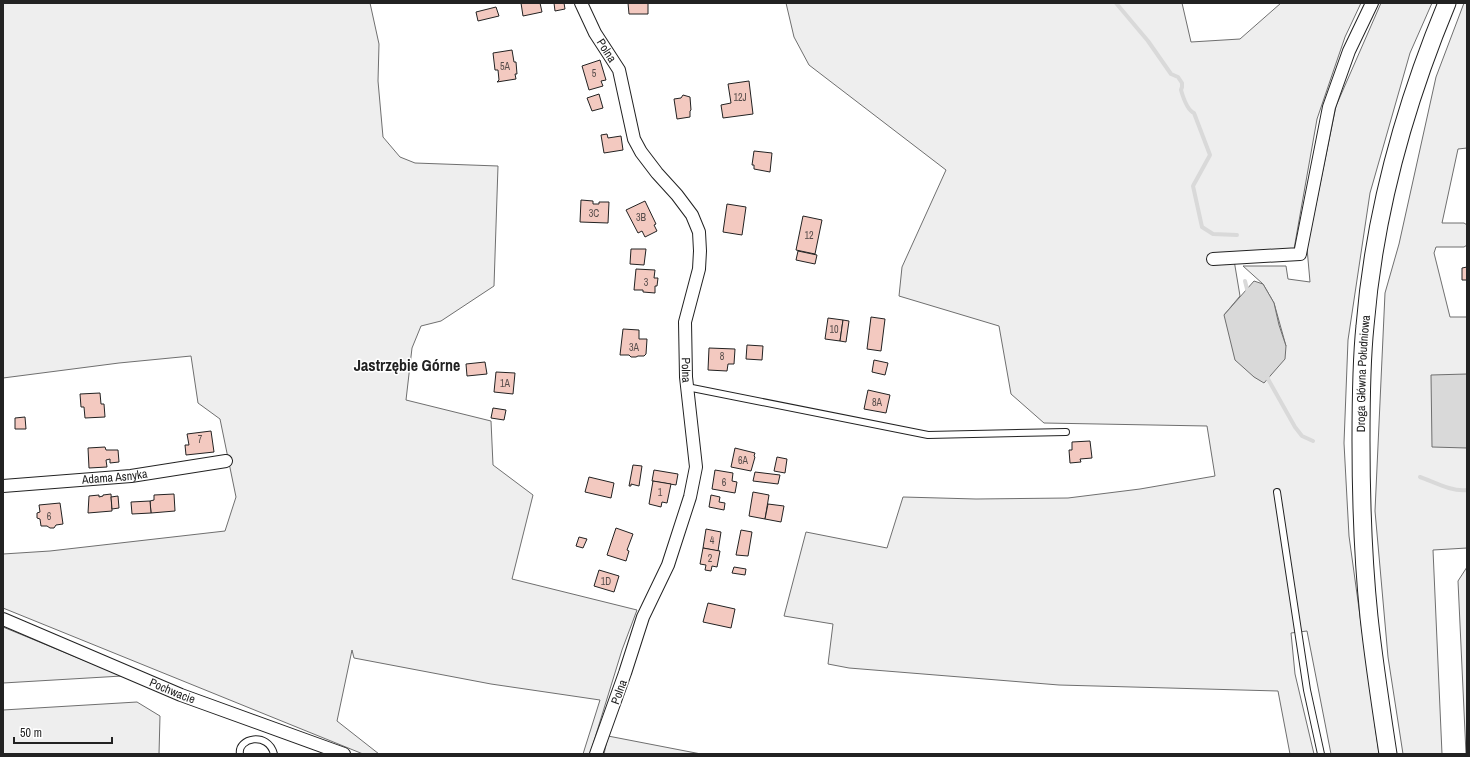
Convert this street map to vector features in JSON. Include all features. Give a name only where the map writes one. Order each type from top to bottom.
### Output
[{"type":"main road","name":"Droga Główna Południowa","points":[[1388,754],[1369,616],[1363,530],[1361,408],[1364,327],[1378,237],[1396,152],[1421,71],[1447,3]]},
{"type":"street","name":"Polna","points":[[581,3],[595,33],[619,70],[634,139],[641,152],[657,173],[677,195],[692,215],[699,232],[700,251],[698,269],[685,322],[687,387],[696,467],[690,497],[668,565],[643,617],[626,672],[596,754]]},
{"type":"street","points":[[1212,259],[1300,254],[1329,107],[1349,51],[1372,3]]},
{"type":"street","name":"Adama Asnyka","points":[[3,486],[131,476],[226,461]]},
{"type":"street","name":"Pochwacie","points":[[3,619],[181,695],[342,754]]},
{"type":"lane","points":[[687,387],[928,435],[1066,432]]},
{"type":"lane","points":[[1277,492],[1307,690],[1321,754]]},
{"type":"lane","points":[[240,754],[241,745],[246,742],[260,739],[266,741],[272,747],[274,754]]},
{"type":"shaded area","points":[[3,3],[370,3],[379,44],[378,81],[383,137],[400,157],[415,163],[498,166],[494,286],[441,321],[421,326],[412,348],[406,400],[491,421],[493,465],[533,495],[512,579],[637,610],[622,650],[590,754],[583,754],[600,700],[491,684],[354,658],[352,650],[337,721],[379,754],[363,754],[3,608],[3,554],[50,551],[225,531],[236,497],[220,419],[198,403],[191,356],[119,363],[3,378]]},
{"type":"shaded area","points":[[786,3],[1182,3],[1191,42],[1240,39],[1281,3],[1361,3],[1345,37],[1317,119],[1294,249],[1233,254],[1240,296],[1224,315],[1286,346],[1274,303],[1263,284],[1243,266],[1286,266],[1288,279],[1310,282],[1307,248],[1336,106],[1381,3],[1432,3],[1410,53],[1370,193],[1348,340],[1344,443],[1349,536],[1379,754],[1331,754],[1307,631],[1291,633],[1295,674],[1314,754],[1290,754],[1278,691],[1059,685],[849,668],[828,664],[833,624],[784,616],[806,532],[887,548],[903,497],[976,499],[1068,498],[1140,489],[1215,476],[1207,426],[1044,423],[1011,394],[999,326],[899,296],[902,267],[946,170],[809,65],[794,37]]},
{"type":"shaded area","points":[[1464,3],[1467,3],[1467,148],[1458,149],[1442,223],[1464,223],[1467,225],[1467,245],[1464,247],[1436,247],[1434,253],[1450,317],[1467,317],[1467,548],[1433,550],[1442,754],[1403,754],[1388,657],[1375,511],[1385,293],[1399,244],[1436,77]]},
{"type":"shaded area","points":[[1254,281],[1263,284],[1274,303],[1286,346],[1285,359],[1264,383],[1254,377],[1235,360],[1224,315]]},
{"type":"shaded area","points":[[1467,374],[1467,448],[1432,447],[1431,375]]},
{"type":"shaded area","points":[[1467,567],[1467,754],[1466,754],[1458,581]]},
{"type":"shaded area","points":[[3,627],[122,676],[3,683]]},
{"type":"shaded area","points":[[137,702],[160,716],[159,754],[3,754],[3,710]]},
{"type":"shaded area","points":[[608,736],[701,754],[604,754]]},
{"type":"building","points":[[521,3],[540,3],[542,12],[523,16]]},
{"type":"building","points":[[554,3],[564,3],[565,9],[555,11]]},
{"type":"building","points":[[628,3],[648,3],[648,14],[629,14]]},
{"type":"building","points":[[496,7],[499,16],[478,21],[476,12]]},
{"type":"building","points":[[512,50],[514,62],[516,62],[516,79],[497,82],[499,80],[498,70],[495,70],[493,53]]},
{"type":"building","points":[[600,60],[606,80],[601,81],[603,86],[589,90],[582,66]]},
{"type":"building","points":[[749,81],[753,114],[723,118],[721,105],[731,103],[728,84]]},
{"type":"building","points":[[599,94],[603,108],[592,111],[587,98]]},
{"type":"building","points":[[683,95],[690,97],[690,117],[677,119],[674,99],[681,98]]},
{"type":"building","points":[[607,134],[608,138],[621,136],[623,150],[604,153],[601,135]]},
{"type":"building","points":[[754,151],[772,153],[770,172],[754,169],[754,165],[752,165]]},
{"type":"building","points":[[581,200],[593,201],[593,204],[599,204],[599,202],[609,202],[608,223],[580,222]]},
{"type":"building","points":[[645,201],[656,224],[654,225],[657,231],[645,237],[642,231],[638,233],[626,210]]},
{"type":"building","points":[[727,204],[746,207],[742,235],[723,232]]},
{"type":"building","points":[[803,216],[822,220],[815,254],[796,250]]},
{"type":"building","points":[[631,249],[646,249],[644,265],[630,264]]},
{"type":"building","points":[[798,251],[817,255],[815,264],[796,260]]},
{"type":"building","points":[[1467,267],[1467,280],[1462,280],[1462,268]]},
{"type":"building","points":[[636,269],[655,270],[654,278],[658,278],[657,286],[655,286],[655,293],[643,292],[643,290],[634,290]]},
{"type":"building","points":[[871,317],[885,319],[881,351],[867,349]]},
{"type":"building","points":[[828,318],[843,320],[840,341],[825,339]]},
{"type":"building","points":[[843,320],[849,321],[846,342],[840,341]]},
{"type":"building","points":[[623,329],[639,330],[639,339],[647,339],[646,354],[644,356],[631,357],[629,355],[620,355]]},
{"type":"building","points":[[747,345],[763,346],[762,360],[746,359]]},
{"type":"building","points":[[709,348],[735,349],[734,364],[728,364],[727,371],[708,370]]},
{"type":"building","points":[[874,360],[888,363],[885,375],[872,372]]},
{"type":"building","points":[[485,362],[487,374],[467,376],[466,364]]},
{"type":"building","points":[[496,372],[515,373],[513,394],[494,392]]},
{"type":"building","points":[[868,390],[890,395],[886,413],[864,409]]},
{"type":"building","points":[[100,393],[101,404],[104,404],[105,417],[85,418],[84,407],[81,407],[80,394]]},
{"type":"building","points":[[493,408],[506,410],[504,420],[491,418]]},
{"type":"building","points":[[25,417],[26,429],[15,429],[15,418]]},
{"type":"building","points":[[211,431],[214,452],[186,455],[185,445],[189,445],[187,434]]},
{"type":"building","points":[[1090,441],[1092,458],[1080,459],[1081,462],[1070,463],[1069,450],[1072,450],[1072,442]]},
{"type":"building","points":[[105,447],[106,450],[118,450],[119,462],[110,463],[110,459],[106,460],[107,467],[89,468],[88,448]]},
{"type":"building","points":[[735,448],[755,453],[751,471],[731,467]]},
{"type":"building","points":[[777,457],[787,459],[785,473],[774,471]]},
{"type":"building","points":[[633,465],[642,466],[639,486],[631,484],[631,486],[629,486]]},
{"type":"building","points":[[654,470],[678,474],[676,485],[652,481]]},
{"type":"building","points":[[715,470],[733,473],[732,481],[737,482],[735,493],[712,489]]},
{"type":"building","points":[[755,472],[780,475],[778,484],[753,481]]},
{"type":"building","points":[[589,477],[614,483],[611,498],[585,492]]},
{"type":"building","points":[[653,481],[671,484],[667,503],[662,502],[661,507],[649,504]]},
{"type":"building","points":[[753,492],[769,495],[765,519],[749,516]]},
{"type":"building","points":[[111,494],[112,511],[88,513],[89,496],[99,495],[99,497]]},
{"type":"building","points":[[174,494],[175,511],[151,513],[150,501],[154,500],[154,495]]},
{"type":"building","points":[[711,495],[720,497],[719,502],[725,503],[724,510],[709,507]]},
{"type":"building","points":[[118,496],[119,508],[112,509],[111,497]]},
{"type":"building","points":[[150,501],[151,513],[132,514],[131,502]]},
{"type":"building","points":[[60,503],[63,524],[56,525],[54,528],[41,526],[40,519],[37,518],[37,513],[40,512],[39,505]]},
{"type":"building","points":[[768,504],[784,506],[781,522],[765,519]]},
{"type":"building","points":[[616,528],[633,534],[627,550],[629,551],[626,561],[607,555]]},
{"type":"building","points":[[706,529],[721,532],[718,551],[703,548]]},
{"type":"building","points":[[741,530],[752,532],[748,556],[736,555]]},
{"type":"building","points":[[579,537],[587,539],[583,548],[576,546]]},
{"type":"building","points":[[703,548],[720,551],[717,567],[712,566],[711,571],[705,570],[706,565],[700,564]]},
{"type":"building","points":[[734,567],[746,569],[745,575],[732,573]]},
{"type":"building","points":[[599,570],[619,576],[614,592],[594,586]]},
{"type":"building","points":[[708,603],[735,609],[731,628],[703,622]]},
{"type":"waterway","points":[[1116,3],[1148,41],[1171,74],[1178,77],[1182,83],[1181,90],[1186,103],[1189,109],[1194,113],[1210,155],[1193,186],[1202,227],[1213,234],[1237,235]]},
{"type":"waterway","points":[[1245,281],[1248,293]]},
{"type":"waterway","points":[[1267,374],[1268,379],[1295,427],[1302,436],[1313,441]]},
{"type":"waterway","points":[[1420,477],[1455,490],[1467,490]]},
{"type":"district","name":"Jastrzębie Górne","points":[[407,365]]}]
